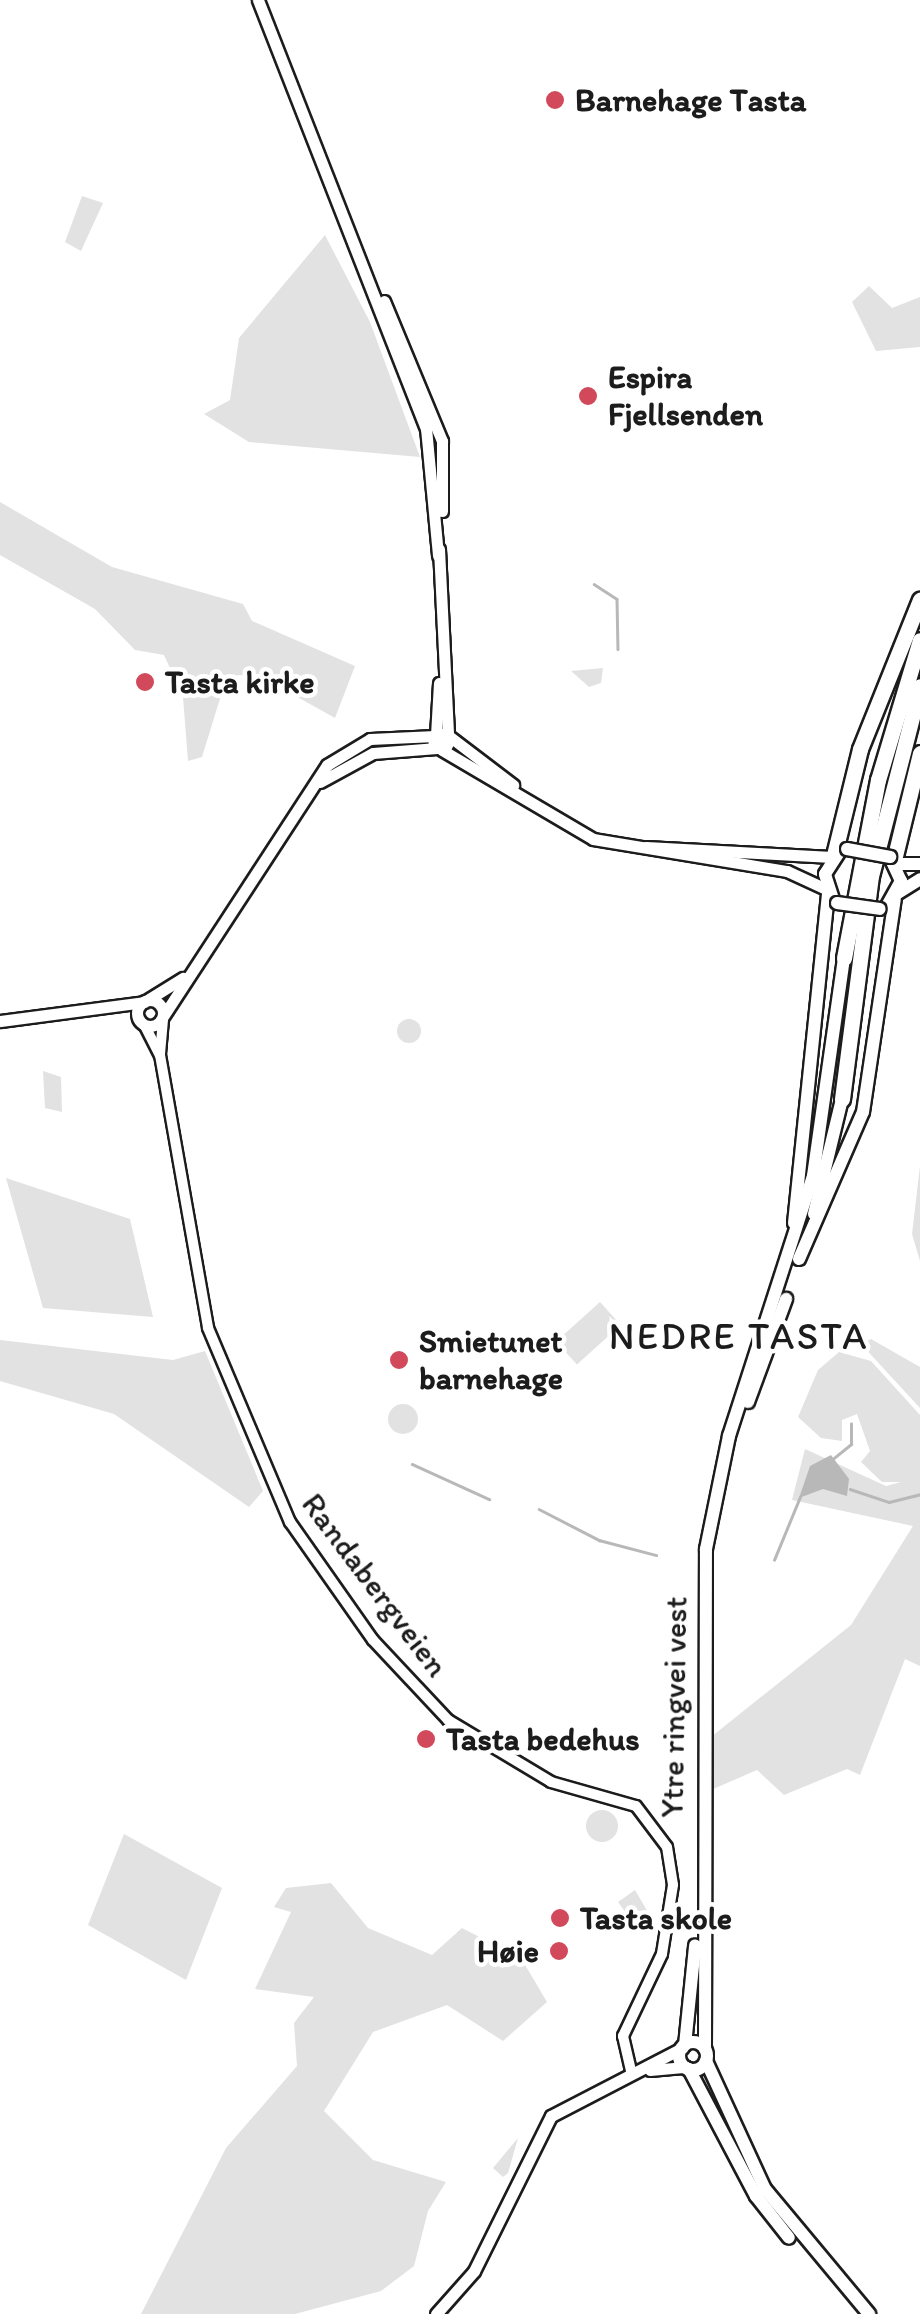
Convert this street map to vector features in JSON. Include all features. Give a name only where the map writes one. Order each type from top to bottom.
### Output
[{"type":"highway","points":[[837,854],[863,739],[920,600]]},
{"type":"highway","points":[[844,958],[878,780],[920,640]]},
{"type":"highway","points":[[842,1099],[871,876],[920,686]]},
{"type":"highway","points":[[894,860],[920,753]]},
{"type":"main road","points":[[258,0],[426,428],[438,555],[442,740],[574,828],[635,852],[786,871],[831,895],[880,910],[920,879]]},
{"type":"main road","name":"Randabergveien","points":[[163,1017],[183,978],[313,788],[363,742],[442,740]]},
{"type":"main road","points":[[574,828],[684,852],[837,854],[920,864]]},
{"type":"main road","points":[[784,1280],[837,854]]},
{"type":"main road","points":[[726,1455],[799,1259],[863,1112],[896,896],[894,860]]},
{"type":"main road","points":[[726,1455],[784,1280],[816,1159],[844,958]]},
{"type":"main road","name":"Randabergveien","points":[[145,1001],[183,978]]},
{"type":"main road","points":[[0,1021],[145,1001]]},
{"type":"main road","points":[[145,1001],[163,1017]]},
{"type":"main road","points":[[142,1023],[145,1001]]},
{"type":"main road","points":[[105,1008],[142,1023],[163,1017]]},
{"type":"main road","points":[[799,1259],[842,1099]]},
{"type":"main road","name":"Ytre ringvei vest","points":[[706,2055],[699,1929],[702,1607],[717,1486],[726,1455]]},
{"type":"main road","name":"Ytre ringvei vest","points":[[687,2068],[684,2047],[699,1929]]},
{"type":"main road","points":[[436,2314],[474,2271],[551,2116],[684,2047],[706,2055],[765,2188],[869,2314]]},
{"type":"main road","points":[[631,2072],[687,2068],[706,2055]]},
{"type":"main road","points":[[687,2068],[756,2196],[861,2314]]},
{"type":"street","name":"Randabergveien","points":[[163,1017],[160,1055],[208,1328],[258,1460],[310,1554],[448,1720],[539,1777],[636,1806],[667,1847],[673,1885],[662,1954],[623,2036],[631,2072]]},
{"type":"street","name":"Randabergveien","points":[[142,1023],[160,1055]]},
{"type":"shaded area","points":[[82,196],[103,203],[81,251],[65,242]]},
{"type":"shaded area","points":[[325,235],[370,322],[420,457],[249,442],[204,414],[230,400],[239,338]]},
{"type":"shaded area","points":[[869,286],[892,308],[920,297],[920,347],[876,351],[852,302]]},
{"type":"shaded area","points":[[0,502],[112,567],[243,604],[252,621],[355,666],[335,718],[256,674],[227,676],[202,757],[188,761],[183,697],[164,655],[135,650],[95,609],[0,555]]},
{"type":"shaded area","points":[[603,668],[601,683],[589,687],[571,671]]},
{"type":"shaded area","points":[[409,1019],[418,1022],[418,1040],[409,1043],[400,1040],[397,1031],[400,1022]]},
{"type":"shaded area","points":[[43,1071],[61,1077],[62,1112],[45,1108]]},
{"type":"shaded area","points":[[920,1166],[920,1261],[912,1234]]},
{"type":"shaded area","points":[[6,1178],[130,1219],[153,1317],[43,1308]]},
{"type":"shaded area","points":[[600,1302],[621,1325],[577,1365],[556,1341]]},
{"type":"shaded area","points":[[871,1339],[920,1367],[920,1408],[861,1344]]},
{"type":"shaded area","points":[[0,1340],[173,1360],[205,1351],[263,1491],[249,1507],[114,1414],[0,1381]]},
{"type":"shaded area","points":[[839,1352],[871,1361],[920,1415],[920,1666],[905,1659],[860,1775],[847,1769],[784,1795],[757,1770],[711,1790],[711,1737],[851,1625],[913,1526],[792,1500],[805,1449],[886,1486],[901,1482],[882,1482],[861,1462],[870,1451],[857,1414],[842,1420],[842,1441],[821,1438],[798,1417],[818,1370]]},
{"type":"shaded area","points":[[403,1404],[417,1413],[418,1419],[409,1433],[403,1434],[389,1425],[388,1419],[397,1405]]},
{"type":"shaded area","points":[[831,1455],[849,1479],[847,1496],[823,1489],[799,1498],[810,1466]]},
{"type":"shaded area","points":[[602,1810],[613,1815],[618,1826],[613,1837],[602,1842],[591,1837],[586,1826],[591,1815]]},
{"type":"shaded area","points":[[124,1834],[222,1888],[186,1980],[88,1925]]},
{"type":"shaded area","points":[[331,1883],[368,1928],[432,1955],[462,1928],[521,1958],[547,2002],[503,2041],[447,2005],[373,2032],[324,2111],[373,2160],[446,2182],[428,2211],[414,2266],[381,2291],[295,2314],[141,2314],[226,2148],[297,2066],[294,2023],[314,1997],[255,1989],[291,1912],[274,1907],[286,1888]]},
{"type":"shaded area","points":[[635,1890],[649,1914],[648,1926],[636,1927],[618,1902]]},
{"type":"shaded area","points":[[518,2138],[508,2173],[503,2177],[493,2168]]},
{"type":"waterway","points":[[594,584],[617,599],[618,649]]},
{"type":"waterway","points":[[834,1458],[851,1444],[851,1424]]},
{"type":"waterway","points":[[412,1464],[489,1499]]},
{"type":"waterway","points":[[850,1489],[889,1502],[920,1494]]},
{"type":"waterway","points":[[774,1560],[800,1497]]},
{"type":"waterway","points":[[539,1509],[599,1540],[656,1555]]},
{"type":"place","name":"Barnehage Tasta","points":[[555,100]]},
{"type":"place","name":"Espira Fjellsenden","points":[[588,396]]},
{"type":"place","name":"Tasta kirke","points":[[145,682]]},
{"type":"place","name":"Smietunet barnehage","points":[[399,1360]]},
{"type":"place","name":"Tasta bedehus","points":[[426,1739]]},
{"type":"place","name":"Tasta skole","points":[[560,1918]]},
{"type":"place","name":"Høie","points":[[559,1951]]},
{"type":"district","name":"NEDRE TASTA","points":[[739,1337]]}]
